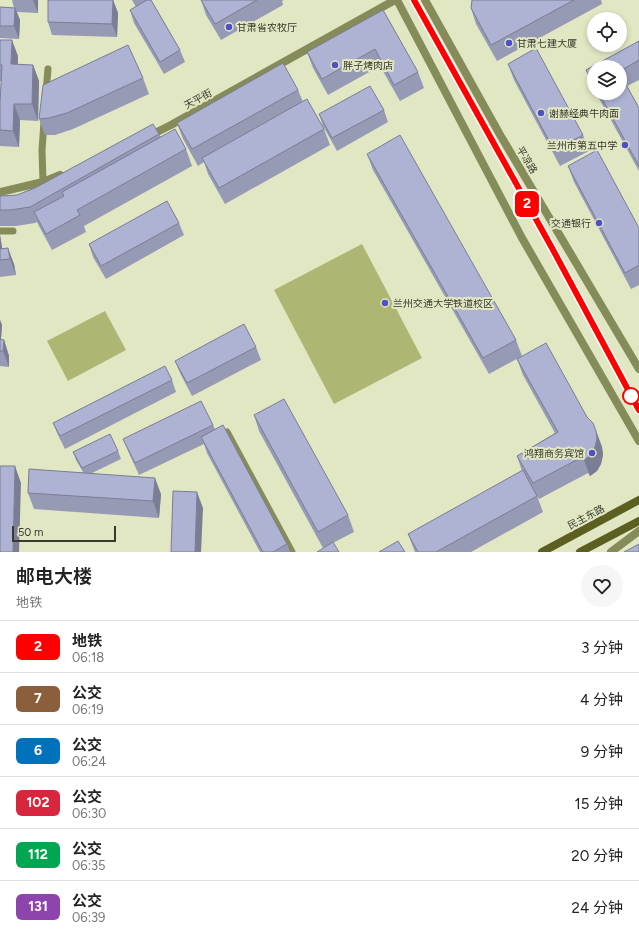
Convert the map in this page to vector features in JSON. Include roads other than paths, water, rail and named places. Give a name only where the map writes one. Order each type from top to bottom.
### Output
[{"type":"main road","name":"民主东路","points":[[542,552],[639,500]]},
{"type":"main road","points":[[580,552],[639,521]]},
{"type":"street","name":"天平街","points":[[144,138],[171,125],[396,0]]},
{"type":"street","points":[[396,0],[522,238],[639,441]]},
{"type":"street","name":"平凉路","points":[[425,0],[499,132],[639,369]]},
{"type":"street","points":[[0,192],[43,182],[70,172]]},
{"type":"street","points":[[611,552],[639,530]]},
{"type":"lane","points":[[46,99],[48,69]]},
{"type":"lane","points":[[43,182],[42,150],[44,113]]},
{"type":"lane","points":[[0,231],[12,231]]},
{"type":"lane","points":[[227,432],[292,552]]},
{"type":"metro line","name":"2","points":[[414,0],[552,248],[639,410]]},
{"type":"place","name":"甘肃省农牧厅","points":[[229,27]]},
{"type":"place","name":"甘肃七建大厦","points":[[509,43]]},
{"type":"place","name":"胖子烤肉店","points":[[335,65]]},
{"type":"place","name":"谢赫经典牛肉面","points":[[541,113]]},
{"type":"place","name":"兰州市第五中学","points":[[625,145]]},
{"type":"place","name":"交通银行","points":[[599,223]]},
{"type":"place","name":"兰州交通大学铁道校区","points":[[385,303]]},
{"type":"place","name":"鸿翔商务宾馆","points":[[592,453]]}]
